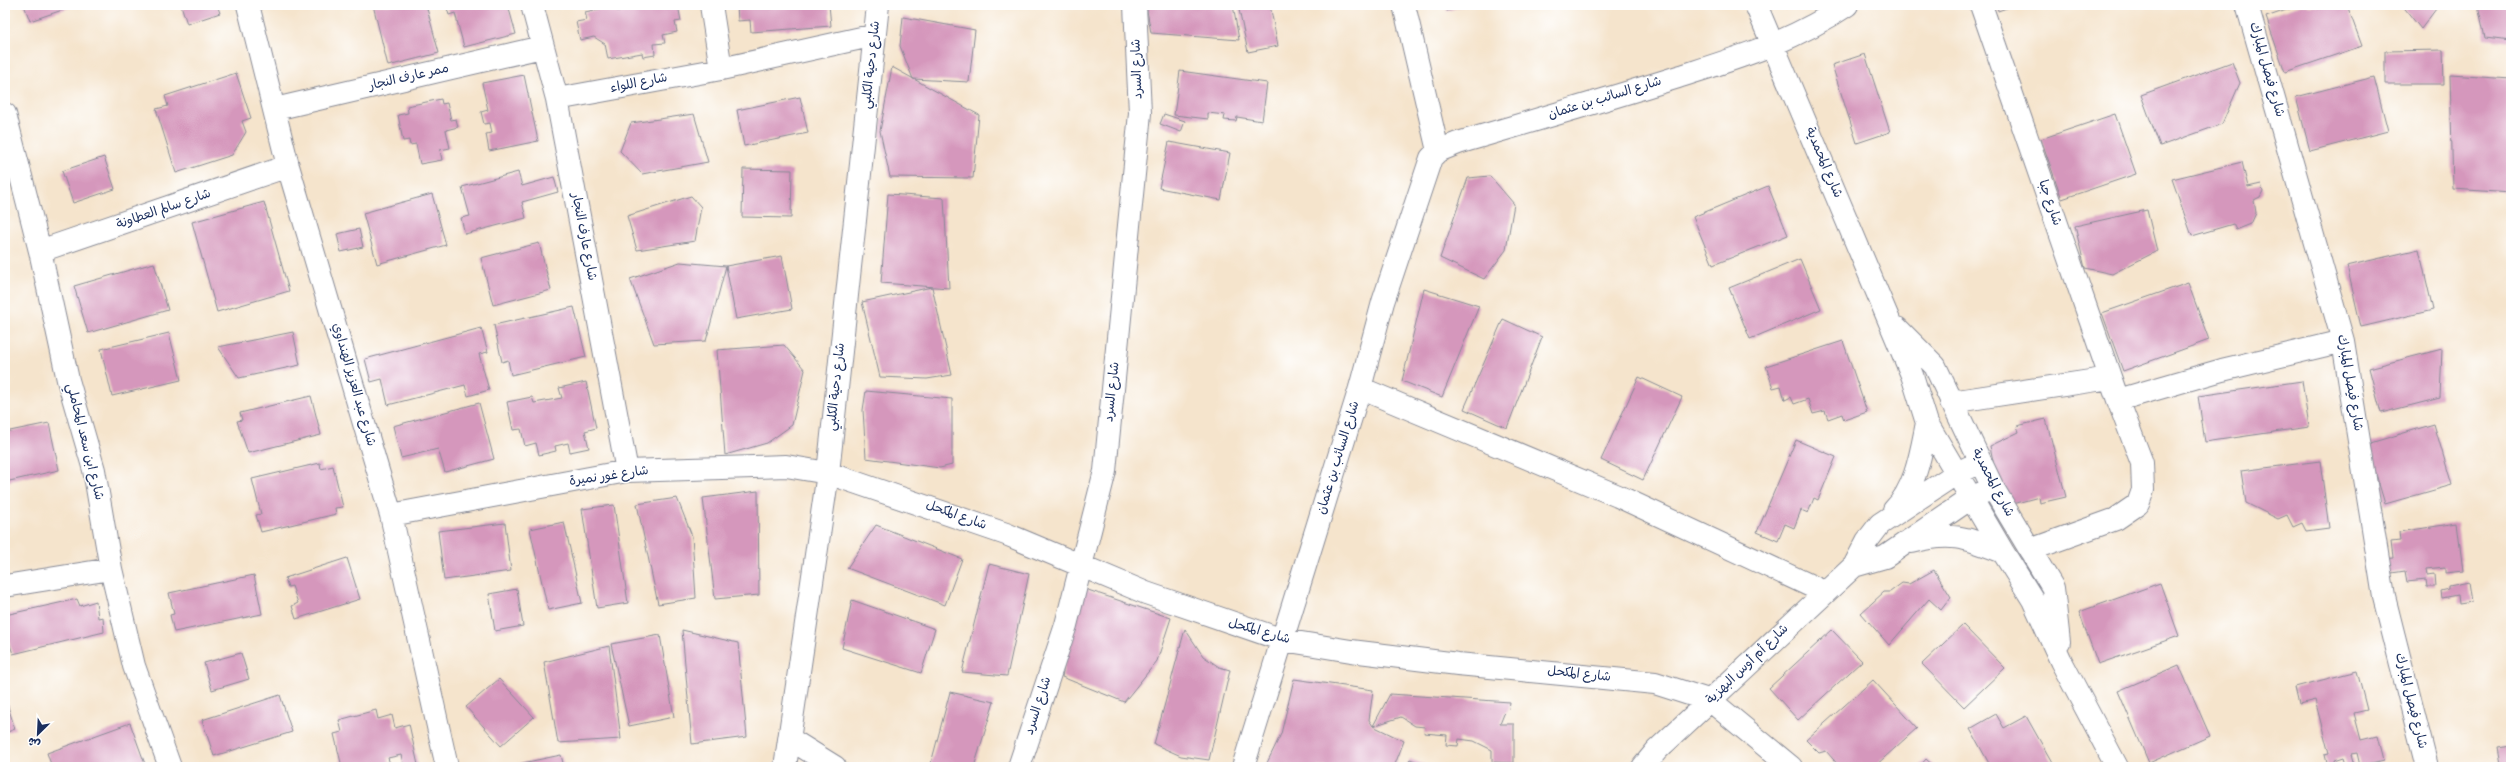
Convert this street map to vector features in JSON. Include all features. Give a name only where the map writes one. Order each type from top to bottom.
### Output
[{"type":"street","name":"شارع عبد العزيز الهنداوي","points":[[248,5],[275,108],[288,166],[391,515],[447,767]]},
{"type":"street","name":"شارع عارف النجار","points":[[532,5],[557,99],[627,471]]},
{"type":"street","points":[[711,5],[720,69]]},
{"type":"street","name":"شارع دحية الكلبي","points":[[785,767],[828,473],[878,5]]},
{"type":"street","name":"شارع السرد","points":[[1019,767],[1066,625],[1083,567],[1105,471],[1140,113],[1135,5]]},
{"type":"street","points":[[1404,5],[1438,151]]},
{"type":"street","name":"شارع المحمدية","points":[[1756,5],[1912,375],[1927,423],[1957,472],[2002,552],[2033,600],[2061,661],[2117,767]]},
{"type":"street","name":"شارع السائب بن عثمان","points":[[1242,767],[1283,640],[1360,388],[1383,302],[1430,163],[1438,151],[1772,46],[1818,24],[1847,5]]},
{"type":"street","name":"شارع جبا","points":[[1981,5],[2110,378],[2142,463],[2142,490],[2138,504],[2116,519],[2030,550]]},
{"type":"street","name":"شارع فيصل المبارك","points":[[2247,5],[2343,341],[2384,597],[2427,767]]},
{"type":"street","name":"شارع اللواء","points":[[557,99],[720,69],[875,36]]},
{"type":"street","name":"ممر عارف النجار","points":[[275,108],[542,47]]},
{"type":"street","name":"شارع ابن سعد المحاملي","points":[[5,114],[40,251],[68,380],[94,470],[111,569],[134,666],[170,767]]},
{"type":"street","name":"شارع سالم العطاونة","points":[[40,251],[288,166]]},
{"type":"street","name":"شارع المحمدية","points":[[1889,320],[1935,366],[1992,488],[2053,588],[2061,661]]},
{"type":"street","points":[[2118,400],[2222,370],[2343,341]]},
{"type":"street","points":[[1951,402],[2110,378]]},
{"type":"street","points":[[1360,388],[1618,496],[1824,592]]},
{"type":"street","points":[[1880,524],[1897,507],[1912,480],[1927,423]]},
{"type":"street","name":"شارع أم أوس البهزية","points":[[1643,767],[1656,750],[1711,701],[1824,592],[1854,566],[1867,541],[1880,524],[1957,472],[1980,462]]},
{"type":"street","name":"شارع غور نميرة","points":[[391,515],[627,471],[778,466],[828,473]]},
{"type":"street","name":"شارع المكحل","points":[[828,473],[1006,534],[1083,567],[1213,618],[1283,640],[1350,651],[1458,664],[1655,683],[1711,701]]},
{"type":"street","name":"شارع أم أوس البهزية","points":[[1854,566],[1885,557],[1971,498],[1992,488]]},
{"type":"street","points":[[1899,546],[1952,536],[1965,538],[2002,552]]},
{"type":"street","points":[[5,586],[111,569]]},
{"type":"street","points":[[1711,701],[1791,767]]},
{"type":"street","points":[[790,739],[835,767]]},
{"type":"building","points":[[24,5],[77,5],[30,21]]},
{"type":"building","points":[[181,5],[217,5],[220,13],[187,24]]},
{"type":"building","points":[[373,5],[426,5],[439,53],[388,66]]},
{"type":"building","points":[[446,5],[523,6],[509,9],[516,34],[464,47],[455,13],[449,15]]},
{"type":"building","points":[[617,5],[617,11],[654,5],[678,5],[681,21],[675,22],[677,32],[663,35],[665,43],[654,44],[655,55],[643,57],[642,53],[608,59],[605,44],[594,37],[580,40],[576,22],[587,20],[585,12]]},
{"type":"building","points":[[737,5],[829,5],[831,26],[751,32],[750,20],[738,21]]},
{"type":"building","points":[[1146,5],[1233,5],[1239,40],[1151,33]]},
{"type":"building","points":[[1238,5],[1270,5],[1278,46],[1248,52]]},
{"type":"building","points":[[1445,5],[1465,5],[1447,11]]},
{"type":"building","points":[[1997,5],[2015,5],[1998,11]]},
{"type":"building","points":[[2301,5],[2347,5],[2362,46],[2285,72],[2266,17]]},
{"type":"building","points":[[2402,5],[2439,5],[2421,29]]},
{"type":"building","points":[[2478,5],[2511,5],[2511,41],[2485,38]]},
{"type":"building","points":[[903,17],[975,30],[969,82],[913,79],[900,46]]},
{"type":"building","points":[[2443,50],[2444,84],[2385,84],[2385,51]]},
{"type":"building","points":[[1865,54],[1890,132],[1857,143],[1832,65]]},
{"type":"building","points":[[2232,62],[2240,83],[2222,124],[2160,146],[2141,95]]},
{"type":"building","points":[[892,67],[979,115],[973,178],[890,177],[880,131]]},
{"type":"building","points":[[1180,71],[1267,83],[1262,121],[1237,117],[1236,121],[1224,120],[1225,115],[1208,113],[1208,119],[1174,115]]},
{"type":"building","points":[[236,73],[251,118],[242,121],[246,132],[232,155],[176,173],[156,109],[168,106],[165,96]]},
{"type":"building","points":[[524,75],[538,141],[489,151],[486,134],[492,133],[490,123],[484,124],[481,112],[488,110],[482,83]]},
{"type":"building","points":[[2450,75],[2511,79],[2511,193],[2453,189]]},
{"type":"building","points":[[2374,77],[2388,131],[2310,151],[2296,97]]},
{"type":"building","points":[[800,97],[808,133],[744,146],[737,110]]},
{"type":"building","points":[[441,99],[442,104],[447,103],[451,120],[456,119],[458,127],[446,130],[450,148],[440,150],[442,160],[420,164],[416,144],[410,145],[409,140],[403,141],[398,115],[408,113],[407,106]]},
{"type":"building","points":[[694,114],[708,162],[642,174],[620,151],[631,123]]},
{"type":"building","points":[[1164,114],[1185,121],[1181,132],[1160,124]]},
{"type":"building","points":[[2115,114],[2136,174],[2062,199],[2041,139]]},
{"type":"building","points":[[1169,142],[1230,153],[1221,200],[1159,188]]},
{"type":"building","points":[[104,157],[115,189],[73,203],[62,171]]},
{"type":"building","points":[[2242,162],[2248,187],[2261,184],[2263,191],[2260,197],[2254,200],[2256,213],[2251,224],[2236,230],[2233,224],[2192,236],[2172,179]]},
{"type":"building","points":[[743,169],[792,170],[791,218],[742,217]]},
{"type":"building","points":[[518,172],[522,186],[554,177],[558,192],[522,202],[526,218],[465,234],[461,218],[470,216],[462,187]]},
{"type":"building","points":[[1490,176],[1514,204],[1506,250],[1484,279],[1440,258],[1468,178]]},
{"type":"building","points":[[1768,186],[1788,235],[1713,265],[1693,217]]},
{"type":"building","points":[[432,194],[446,245],[377,264],[363,213]]},
{"type":"building","points":[[888,194],[944,198],[949,288],[881,283]]},
{"type":"building","points":[[691,196],[701,207],[695,241],[637,250],[627,216]]},
{"type":"building","points":[[264,202],[289,291],[217,312],[192,222]]},
{"type":"building","points":[[2147,210],[2157,251],[2112,274],[2085,268],[2075,226]]},
{"type":"building","points":[[359,229],[363,247],[341,252],[337,234]]},
{"type":"building","points":[[539,243],[551,290],[493,305],[481,258]]},
{"type":"building","points":[[2419,249],[2433,310],[2361,327],[2347,266]]},
{"type":"building","points":[[782,256],[792,309],[736,319],[726,266]]},
{"type":"building","points":[[1800,259],[1821,309],[1750,339],[1729,288]]},
{"type":"building","points":[[680,262],[726,266],[706,341],[654,344],[630,279]]},
{"type":"building","points":[[154,263],[168,310],[88,333],[74,286]]},
{"type":"building","points":[[2188,283],[2209,340],[2123,371],[2102,313]]},
{"type":"building","points":[[932,287],[952,375],[927,379],[880,377],[862,302]]},
{"type":"building","points":[[1424,289],[1479,306],[1442,397],[1402,381]]},
{"type":"building","points":[[574,307],[586,357],[511,375],[508,360],[502,362],[494,325]]},
{"type":"building","points":[[1503,319],[1542,337],[1507,428],[1464,409]]},
{"type":"building","points":[[481,328],[488,352],[479,354],[489,390],[468,396],[465,385],[388,405],[382,379],[371,382],[365,359]]},
{"type":"building","points":[[293,332],[300,365],[239,378],[218,347]]},
{"type":"building","points":[[169,333],[181,380],[112,396],[101,349]]},
{"type":"building","points":[[1843,341],[1867,412],[1844,420],[1842,414],[1828,419],[1825,411],[1813,414],[1808,399],[1794,404],[1791,397],[1785,400],[1781,386],[1773,388],[1766,366]]},
{"type":"building","points":[[784,345],[805,370],[792,425],[767,443],[725,455],[717,350]]},
{"type":"building","points":[[2442,349],[2440,398],[2381,413],[2369,368]]},
{"type":"building","points":[[1639,377],[1682,397],[1643,480],[1601,460]]},
{"type":"building","points":[[2302,381],[2309,427],[2205,442],[2198,396]]},
{"type":"building","points":[[586,382],[596,428],[585,431],[589,448],[570,452],[568,443],[555,446],[556,451],[539,455],[536,443],[525,446],[521,429],[513,430],[507,402],[532,397],[534,403],[562,398],[559,388]]},
{"type":"building","points":[[866,391],[952,399],[952,465],[940,468],[866,458],[863,410]]},
{"type":"building","points":[[311,396],[321,435],[248,453],[237,421],[242,420],[240,413]]},
{"type":"building","points":[[479,403],[494,459],[445,472],[438,449],[401,458],[393,426]]},
{"type":"building","points":[[2046,419],[2066,497],[2040,503],[2039,497],[2013,504],[1996,476],[1990,446],[2019,432],[2017,426]]},
{"type":"building","points":[[49,423],[59,470],[5,482],[5,432]]},
{"type":"building","points":[[2434,424],[2452,485],[2385,504],[2367,444]]},
{"type":"building","points":[[1796,440],[1836,457],[1818,500],[1814,498],[1808,513],[1801,510],[1794,528],[1785,524],[1778,541],[1757,532]]},
{"type":"building","points":[[2320,461],[2329,528],[2306,531],[2302,523],[2293,527],[2287,515],[2278,519],[2246,503],[2241,471]]},
{"type":"building","points":[[320,463],[321,469],[333,466],[343,507],[335,508],[336,514],[261,532],[256,515],[261,514],[252,479]]},
{"type":"building","points":[[758,491],[759,595],[715,599],[703,498]]},
{"type":"building","points":[[677,498],[692,536],[696,598],[658,604],[637,504]]},
{"type":"building","points":[[614,505],[628,603],[597,608],[582,509]]},
{"type":"building","points":[[564,522],[582,603],[548,610],[530,529]]},
{"type":"building","points":[[505,523],[511,571],[444,580],[438,531]]},
{"type":"building","points":[[2457,523],[2463,571],[2445,573],[2445,567],[2426,569],[2427,575],[2434,574],[2435,587],[2427,587],[2426,580],[2407,582],[2405,571],[2385,574],[2383,559],[2393,558],[2391,542],[2400,541],[2399,532]]},
{"type":"building","points":[[876,525],[962,559],[945,605],[847,568]]},
{"type":"building","points":[[347,558],[360,599],[296,619],[292,606],[298,603],[292,586],[288,587],[285,578]]},
{"type":"building","points":[[989,564],[1029,574],[1007,676],[962,672]]},
{"type":"building","points":[[1934,570],[1951,597],[1941,610],[1929,599],[1889,645],[1861,613],[1884,592],[1890,592],[1902,583],[1909,584]]},
{"type":"building","points":[[254,575],[262,614],[174,632],[170,615],[174,614],[169,593]]},
{"type":"building","points":[[2469,582],[2472,602],[2459,604],[2458,595],[2442,598],[2441,591],[2449,589],[2449,586]]},
{"type":"building","points":[[2160,583],[2179,636],[2098,664],[2079,612]]},
{"type":"building","points":[[1082,588],[1171,618],[1157,661],[1124,702],[1062,677],[1073,610]]},
{"type":"building","points":[[517,589],[523,626],[495,631],[489,594]]},
{"type":"building","points":[[77,599],[80,606],[96,601],[98,618],[103,617],[104,632],[13,654],[5,630],[5,615]]},
{"type":"building","points":[[852,600],[935,629],[921,673],[842,648]]},
{"type":"building","points":[[1963,625],[2005,668],[1964,707],[1922,664]]},
{"type":"building","points":[[1185,629],[1203,656],[1219,667],[1230,670],[1209,760],[1181,756],[1154,744]]},
{"type":"building","points":[[682,630],[738,643],[747,737],[692,744]]},
{"type":"building","points":[[1832,630],[1862,661],[1798,720],[1769,688]]},
{"type":"building","points":[[660,635],[674,717],[629,726],[611,644]]},
{"type":"building","points":[[609,646],[621,739],[558,743],[544,662]]},
{"type":"building","points":[[241,653],[249,679],[212,690],[204,663]]},
{"type":"building","points":[[2179,665],[2210,736],[2149,763],[2118,691]]},
{"type":"building","points":[[2357,671],[2367,710],[2354,713],[2361,740],[2377,736],[2383,760],[2360,766],[2357,753],[2351,754],[2354,765],[2346,767],[2343,757],[2334,760],[2335,767],[2327,767],[2324,755],[2329,754],[2315,700],[2299,704],[2295,687]]},
{"type":"building","points":[[499,679],[534,717],[501,746],[466,707]]},
{"type":"building","points":[[1294,679],[1373,690],[1369,720],[1373,726],[1404,741],[1394,767],[1265,767],[1281,734]]},
{"type":"building","points":[[1873,680],[1917,728],[1874,767],[1840,767],[1826,751],[1819,753],[1806,740]]},
{"type":"building","points":[[950,692],[994,702],[974,767],[930,767]]},
{"type":"building","points":[[1390,694],[1510,702],[1509,709],[1504,714],[1500,724],[1514,724],[1514,763],[1492,762],[1492,750],[1474,741],[1459,739],[1458,746],[1446,745],[1447,735],[1424,733],[1425,727],[1415,726],[1401,717],[1373,726]]},
{"type":"building","points":[[280,695],[292,732],[214,756],[202,720]]},
{"type":"building","points":[[5,697],[15,729],[5,733]]},
{"type":"building","points":[[376,710],[378,719],[392,715],[395,728],[409,724],[418,765],[404,767],[401,755],[388,758],[391,767],[342,767],[334,734],[342,732],[339,720]]},
{"type":"building","points":[[1996,714],[2004,728],[2026,716],[2053,764],[2048,767],[1991,767],[1970,729]]},
{"type":"building","points":[[130,723],[145,764],[135,767],[52,767],[47,753]]},
{"type":"building","points":[[2511,746],[2511,763],[2501,765],[2498,748]]},
{"type":"building","points":[[561,755],[564,767],[508,767],[508,766]]},
{"type":"building","points":[[1410,759],[1430,767],[1407,767]]},
{"type":"building","points":[[1926,759],[1935,767],[1919,767]]}]
